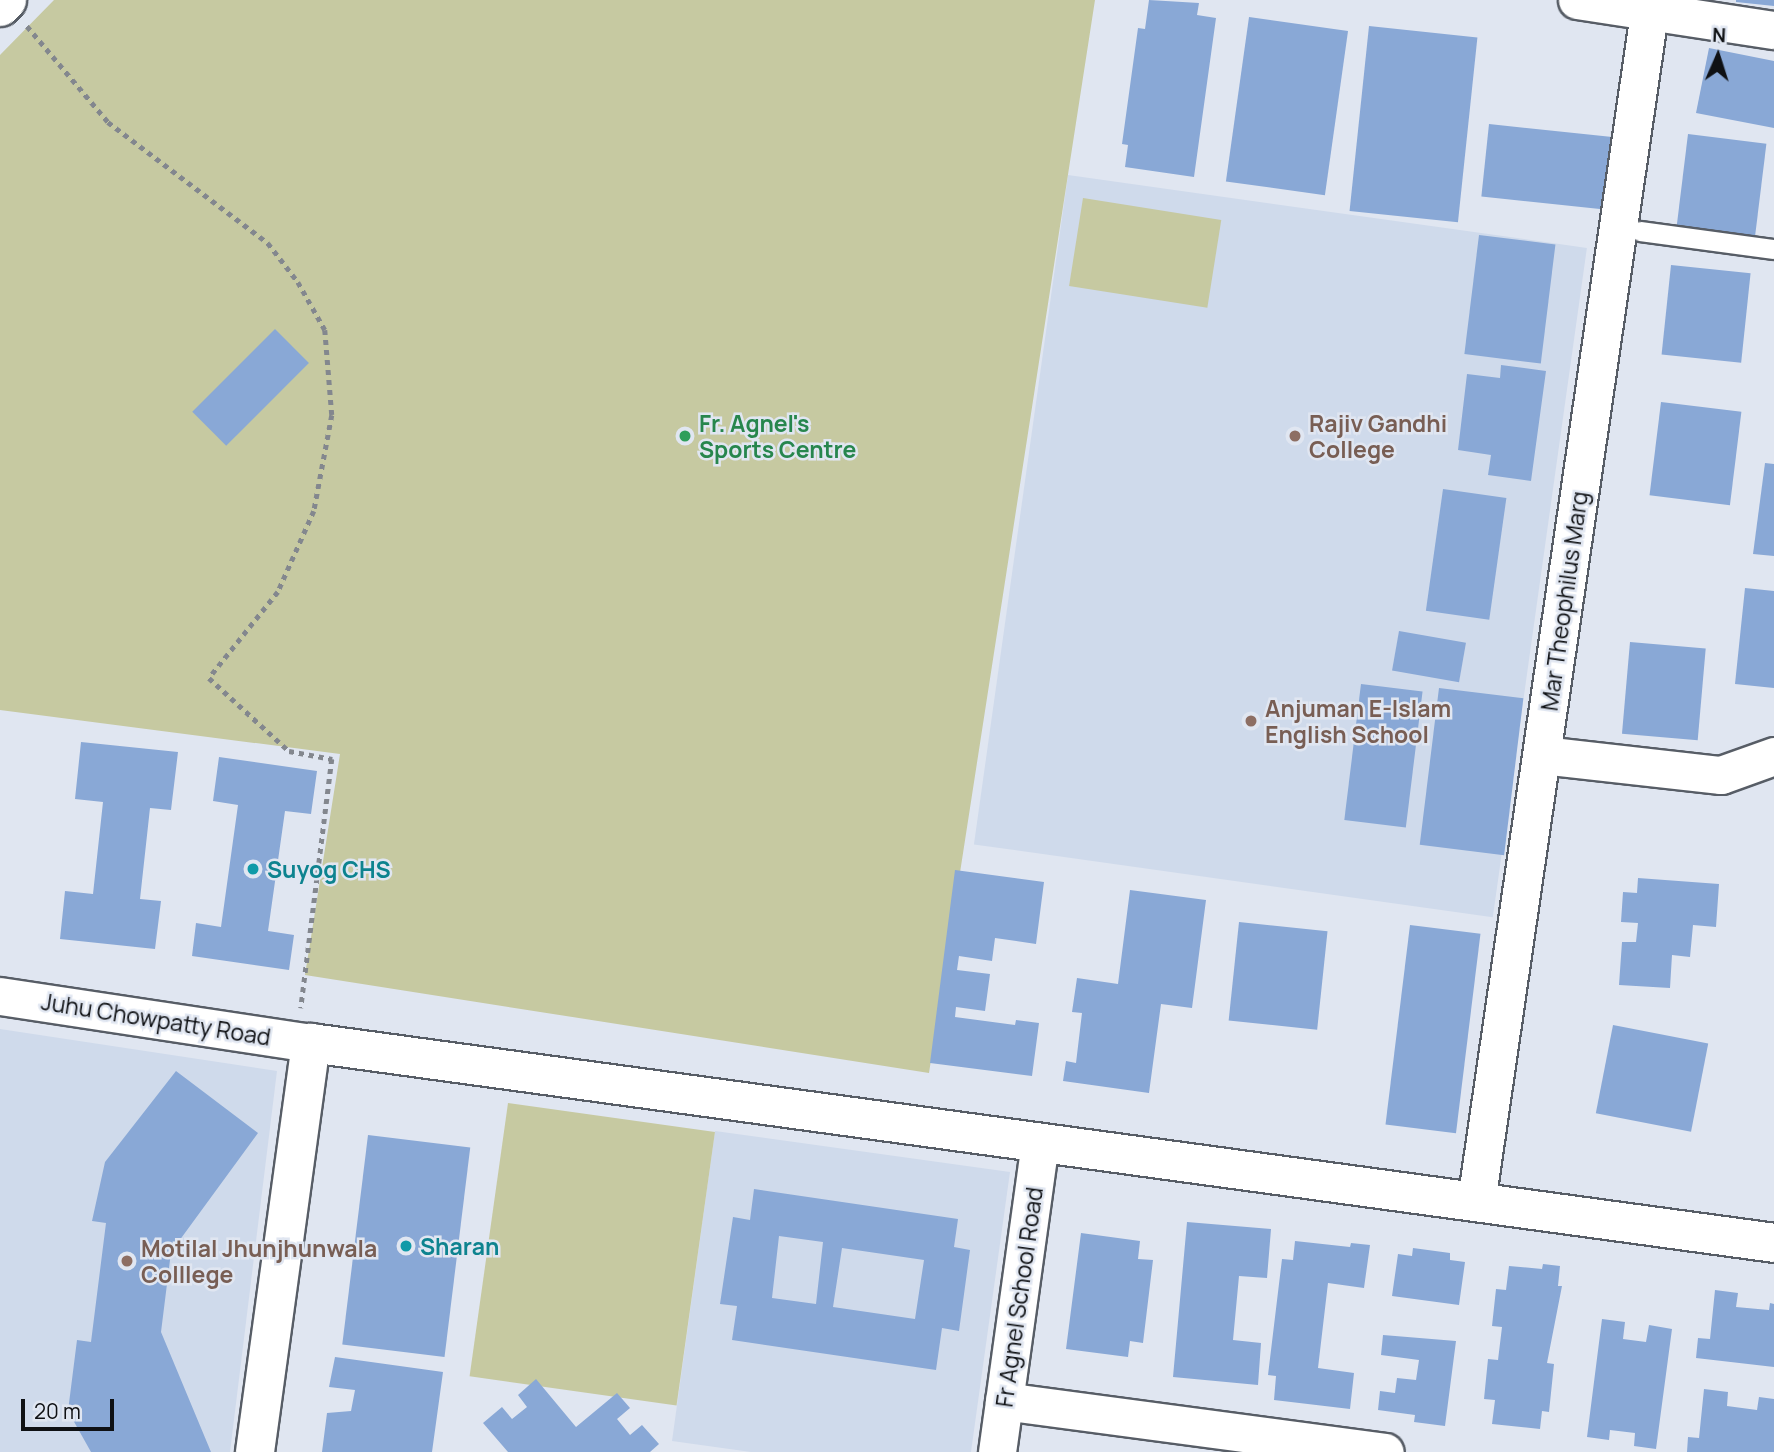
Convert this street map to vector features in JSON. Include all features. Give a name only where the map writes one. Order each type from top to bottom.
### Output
[{"type":"street","points":[[1577,0],[1650,5],[1774,30]]},
{"type":"street","name":"Mar Theophilus Marg","points":[[1476,1202],[1650,5]]},
{"type":"street","points":[[1542,755],[1721,775],[1774,756]]},
{"type":"street","name":"Juhu Chowpatty Road","points":[[0,996],[304,1042]]},
{"type":"street","points":[[255,1452],[304,1042],[1774,1243]]},
{"type":"street","name":"Fr Agnel School Road","points":[[997,1452],[1040,1142]]},
{"type":"street","points":[[1004,1401],[1385,1452]]},
{"type":"lane","points":[[1640,231],[1774,249]]},
{"type":"path","points":[[10,9],[108,122],[268,243],[298,282],[325,330],[332,415],[314,511],[278,592],[209,678],[289,751],[331,759],[304,1042]]},
{"type":"shaded area","points":[[1068,175],[1587,248],[1493,917],[974,844]]},
{"type":"shaded area","name":"Motilal Jhunjhunwala Colllege","points":[[0,1029],[277,1071],[230,1452],[0,1452]]},
{"type":"shaded area","points":[[715,1131],[1010,1172],[971,1452],[751,1452],[672,1441]]},
{"type":"green space","name":"Fr. Agnel's Sports Centre","points":[[54,0],[1095,0],[929,1073],[305,975],[340,754],[0,710],[0,55]]},
{"type":"green space","points":[[1083,198],[1221,220],[1207,308],[1069,286]]},
{"type":"green space","points":[[508,1103],[715,1132],[677,1405],[470,1376]]},
{"type":"building","points":[[1149,0],[1199,3],[1197,15],[1216,18],[1194,177],[1125,167],[1128,145],[1122,144],[1138,28],[1145,29]]},
{"type":"building","points":[[1774,0],[1774,6],[1736,2]]},
{"type":"building","points":[[1249,17],[1348,31],[1325,195],[1226,181]]},
{"type":"building","points":[[1369,26],[1477,37],[1458,222],[1350,211]]},
{"type":"building","points":[[1709,48],[1774,61],[1774,128],[1696,113]]},
{"type":"building","points":[[1489,124],[1612,137],[1605,210],[1481,197]]},
{"type":"building","points":[[1688,134],[1766,144],[1755,238],[1676,228]]},
{"type":"building","points":[[1479,235],[1555,244],[1541,363],[1464,354]]},
{"type":"building","points":[[1671,265],[1751,273],[1741,363],[1662,355]]},
{"type":"building","points":[[275,329],[309,363],[226,446],[192,412]]},
{"type":"building","points":[[1501,365],[1546,371],[1531,481],[1488,475],[1491,455],[1458,450],[1467,374],[1500,378]]},
{"type":"building","points":[[1661,402],[1741,412],[1730,505],[1650,495]]},
{"type":"building","points":[[1765,463],[1774,464],[1774,556],[1753,554]]},
{"type":"building","points":[[1443,489],[1506,498],[1489,620],[1426,611]]},
{"type":"building","points":[[1745,588],[1774,591],[1774,688],[1735,684]]},
{"type":"building","points":[[1399,631],[1466,643],[1459,682],[1392,670]]},
{"type":"building","points":[[1630,642],[1706,649],[1698,740],[1622,734]]},
{"type":"building","points":[[1361,684],[1423,692],[1406,828],[1344,820]]},
{"type":"building","points":[[1439,688],[1523,698],[1504,855],[1420,845]]},
{"type":"building","points":[[81,742],[178,752],[171,810],[150,808],[140,899],[161,901],[155,949],[60,939],[65,891],[93,894],[103,802],[75,799]]},
{"type":"building","name":"Suyog CHS","points":[[219,757],[317,771],[311,814],[285,811],[268,931],[294,935],[289,970],[192,956],[196,923],[221,927],[238,805],[213,801]]},
{"type":"building","points":[[955,870],[1044,882],[1036,944],[995,938],[992,961],[959,956],[957,970],[990,974],[985,1011],[956,1007],[955,1017],[1015,1025],[1016,1020],[1039,1023],[1032,1076],[930,1063]]},
{"type":"building","points":[[1638,878],[1719,884],[1716,927],[1693,925],[1690,957],[1672,955],[1670,988],[1619,985],[1622,942],[1636,942],[1638,923],[1621,922],[1623,892],[1637,893]]},
{"type":"building","points":[[1130,890],[1206,900],[1192,1008],[1161,1004],[1149,1093],[1063,1081],[1066,1061],[1076,1063],[1082,1013],[1072,1012],[1077,978],[1118,984]]},
{"type":"building","points":[[1239,922],[1328,931],[1317,1030],[1229,1020]]},
{"type":"building","points":[[1410,925],[1480,934],[1456,1133],[1386,1125]]},
{"type":"building","points":[[1613,1025],[1708,1044],[1691,1132],[1596,1113]]},
{"type":"building","points":[[176,1071],[258,1133],[171,1252],[161,1332],[211,1452],[91,1452],[68,1411],[77,1340],[91,1342],[106,1223],[92,1221],[105,1162]]},
{"type":"building","name":"Sharan","points":[[368,1135],[470,1148],[445,1357],[342,1344]]},
{"type":"building","points":[[754,1189],[958,1219],[954,1247],[970,1250],[959,1331],[942,1328],[936,1370],[732,1340],[737,1306],[720,1304],[733,1217],[750,1220]],"holes":[[[779,1236],[823,1242],[816,1304],[772,1298]],[[842,1248],[924,1260],[915,1319],[833,1307]]]},
{"type":"building","points":[[1187,1222],[1271,1229],[1267,1278],[1239,1276],[1233,1340],[1261,1343],[1258,1385],[1173,1377]]},
{"type":"building","points":[[1081,1233],[1140,1241],[1138,1259],[1153,1260],[1143,1343],[1130,1341],[1128,1357],[1066,1349]]},
{"type":"building","points":[[1295,1241],[1350,1247],[1351,1243],[1370,1245],[1364,1288],[1328,1283],[1318,1368],[1354,1373],[1350,1409],[1274,1400],[1276,1376],[1268,1375],[1282,1259],[1293,1260]]},
{"type":"building","points":[[1413,1248],[1450,1253],[1450,1260],[1465,1262],[1459,1305],[1392,1296],[1398,1254],[1412,1256]]},
{"type":"building","points":[[1543,1264],[1560,1266],[1558,1286],[1562,1286],[1547,1363],[1554,1364],[1549,1412],[1542,1411],[1540,1429],[1492,1424],[1495,1400],[1484,1399],[1488,1359],[1498,1360],[1502,1327],[1492,1326],[1496,1289],[1506,1290],[1509,1266],[1542,1269]]},
{"type":"building","points":[[1715,1290],[1738,1293],[1736,1307],[1769,1310],[1770,1303],[1774,1304],[1774,1367],[1696,1358],[1698,1338],[1710,1339]]},
{"type":"building","points":[[1602,1319],[1625,1322],[1623,1339],[1646,1342],[1649,1325],[1672,1329],[1656,1449],[1634,1446],[1635,1433],[1610,1430],[1609,1440],[1587,1437]]},
{"type":"building","points":[[1383,1335],[1456,1341],[1445,1426],[1414,1422],[1415,1415],[1378,1410],[1380,1391],[1395,1393],[1397,1378],[1416,1380],[1419,1360],[1381,1355]]},
{"type":"building","points":[[335,1357],[443,1372],[432,1452],[322,1452],[327,1413],[351,1411],[355,1390],[329,1387]]},
{"type":"building","points":[[536,1379],[576,1427],[617,1393],[630,1408],[617,1419],[630,1435],[642,1425],[659,1444],[650,1452],[508,1452],[483,1423],[502,1407],[512,1419],[527,1407],[518,1395]]},
{"type":"building","points":[[1704,1389],[1728,1392],[1727,1406],[1757,1410],[1759,1397],[1774,1399],[1774,1452],[1687,1452],[1688,1437],[1699,1438]]},
{"type":"place","name":"Fr. Agnel's Sports Centre","points":[[685,436]]},
{"type":"place","name":"Rajiv Gandhi College","points":[[1295,436]]},
{"type":"place","name":"Anjuman E-Islam English School","points":[[1251,721]]},
{"type":"place","name":"Suyog CHS","points":[[253,869]]},
{"type":"place","name":"Sharan","points":[[406,1246]]},
{"type":"place","name":"Motilal Jhunjhunwala Colllege","points":[[127,1261]]}]
